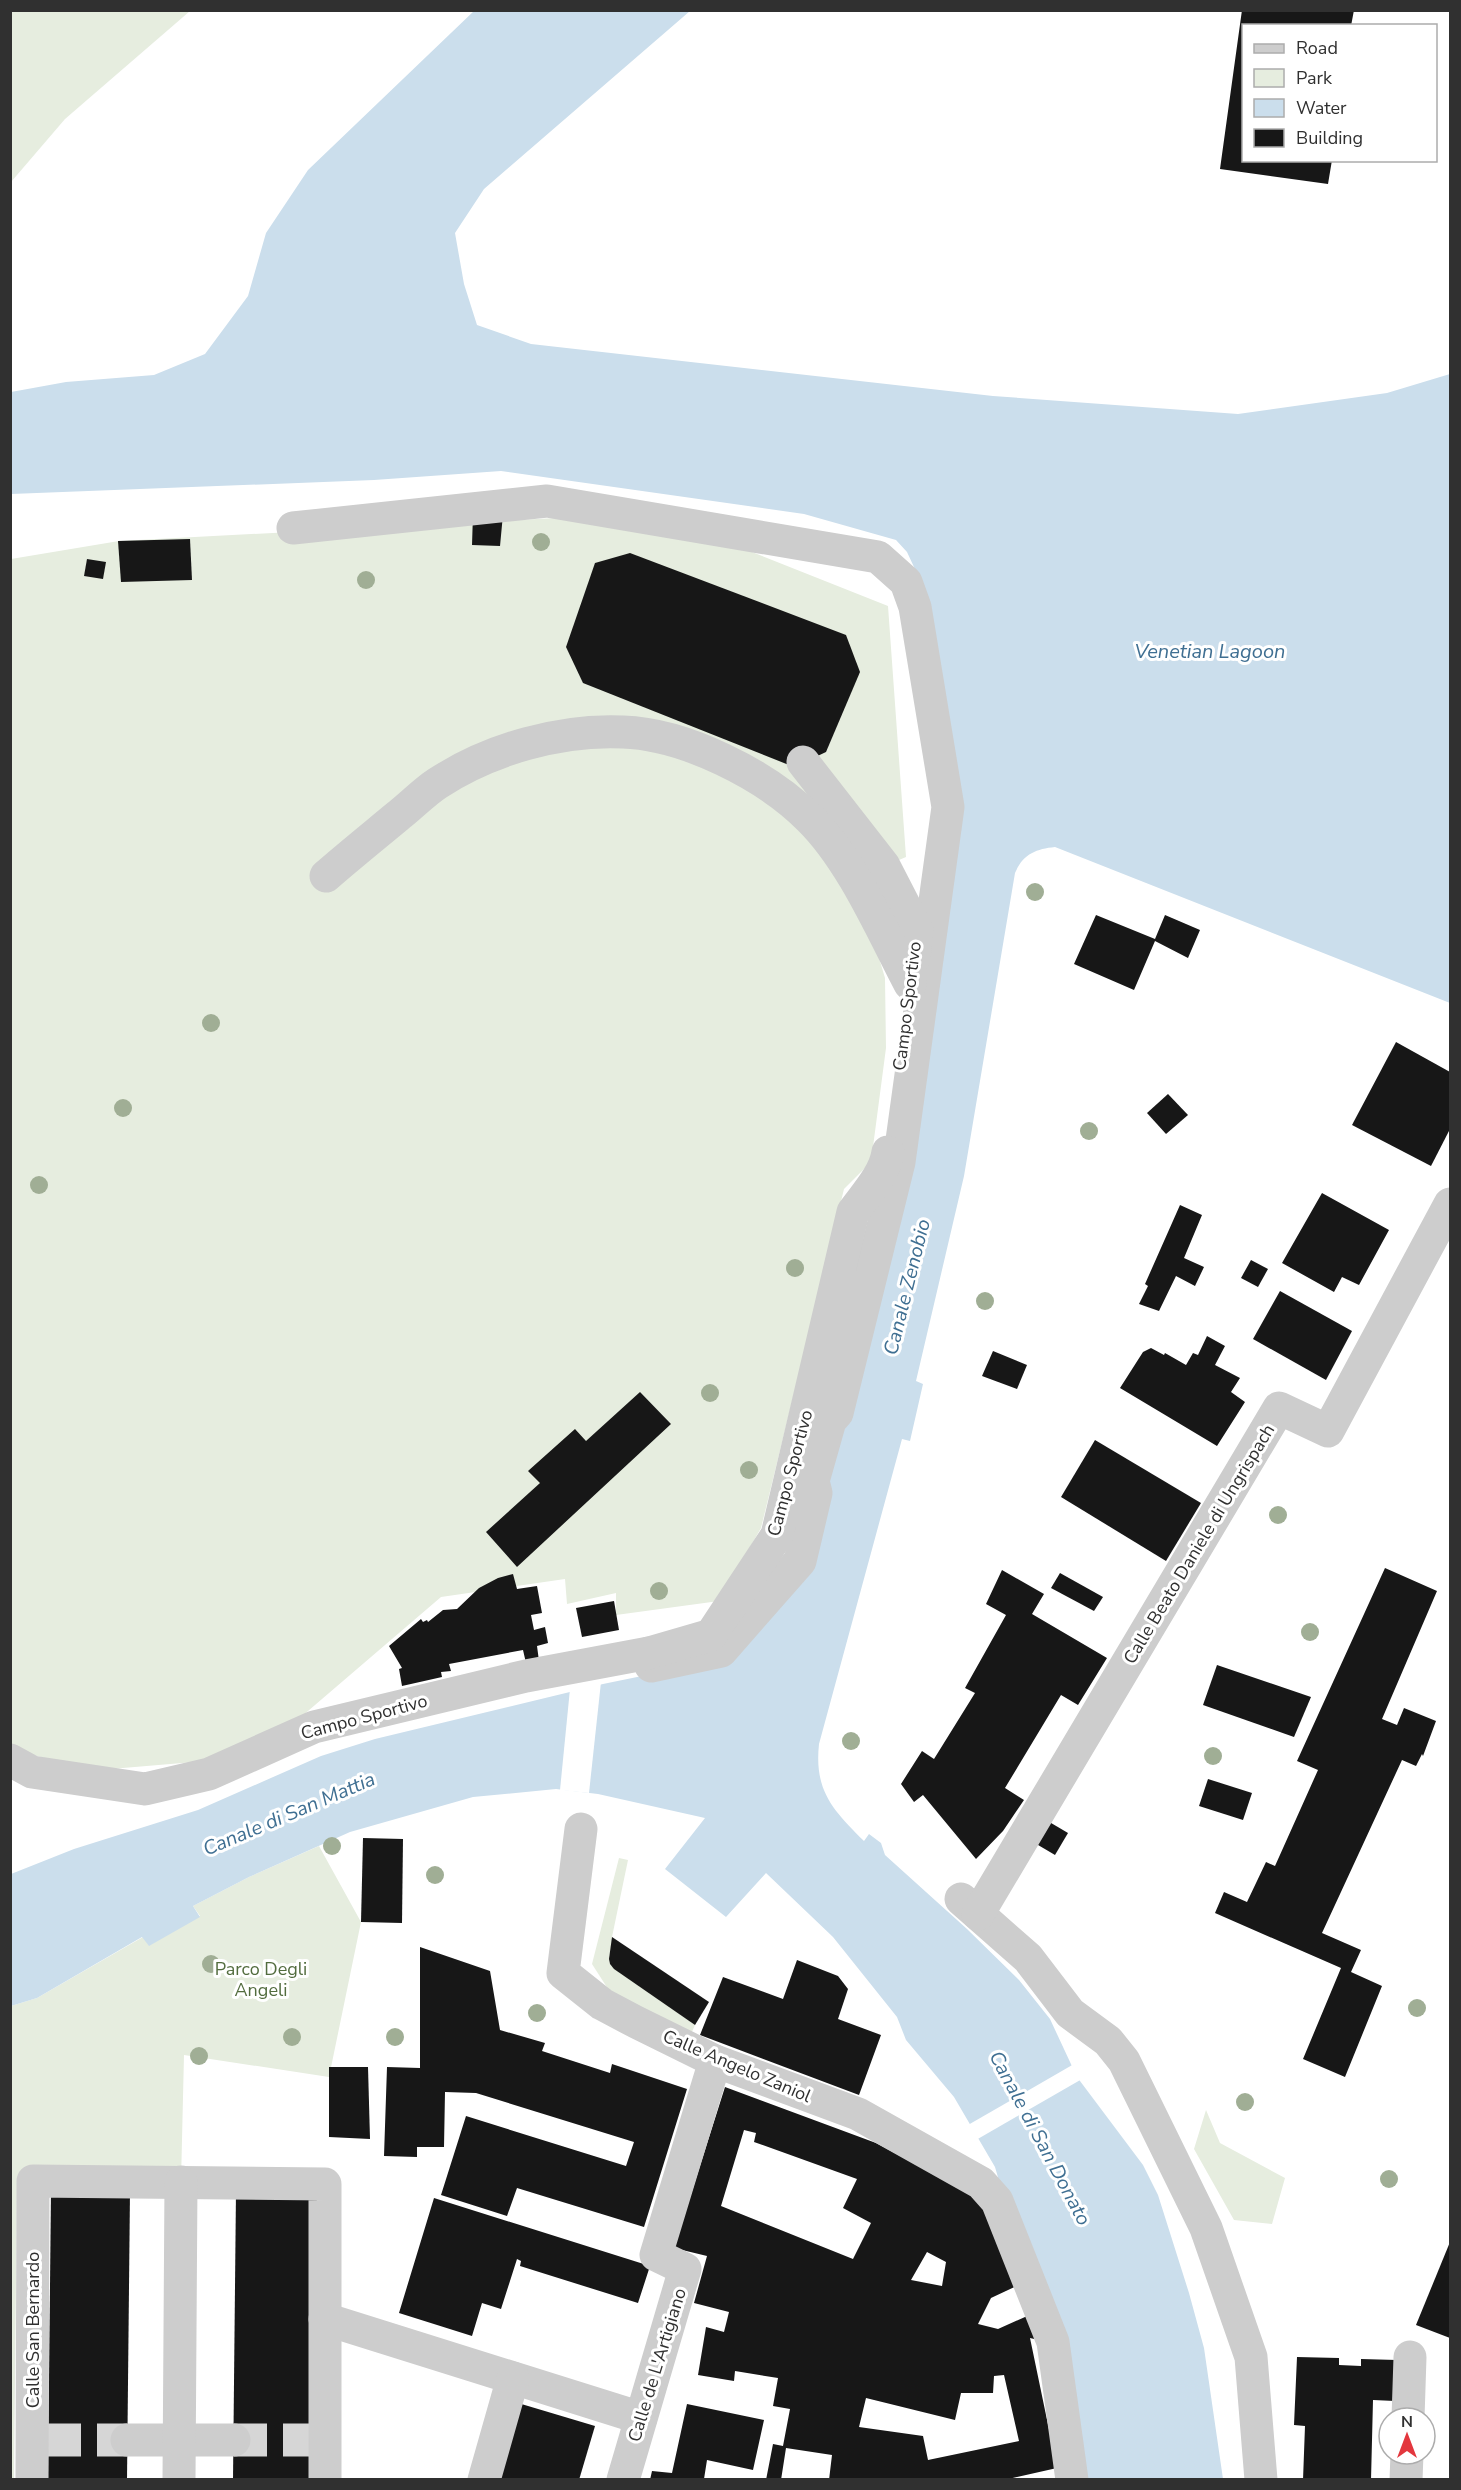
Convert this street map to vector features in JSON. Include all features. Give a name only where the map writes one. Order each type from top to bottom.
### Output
[{"type":"street","points":[[293,528],[547,501],[878,557],[906,582],[915,607],[948,807],[899,1162],[837,1413],[830,1421],[813,1481],[816,1493],[801,1561],[721,1651],[651,1666],[649,1653]]},
{"type":"street","points":[[326,876],[437,784],[471,765],[518,747],[552,738],[624,732],[656,737],[726,760],[786,798],[810,819],[854,879],[910,984]]},
{"type":"street","name":"Campo Sportivo","points":[[10,1760],[32,1772],[145,1789],[209,1774],[314,1727],[526,1676],[580,1674],[711,1635],[777,1535],[853,1212],[880,1175],[887,1160],[917,930],[884,866],[803,762]]},
{"type":"street","name":"Calle Beato Daniele di Ungrispach","points":[[1261,2480],[1251,2357],[1206,2228],[1140,2092],[1124,2061],[1109,2054],[1108,2041],[1070,2013],[970,1907],[1279,1408],[1328,1431],[1450,1204]]},
{"type":"street","name":"Calle Angelo Zaniol","points":[[581,1829],[563,1973],[602,2004],[715,2061],[858,2114],[939,2151],[981,2183],[997,2201],[1053,2342],[1072,2480]]},
{"type":"street","name":"Calle de L'Artigiano","points":[[623,2480],[685,2269],[656,2255],[715,2061]]},
{"type":"street","name":"Calle San Bernardo","points":[[32,2480],[40,2440],[33,2181],[181,2182]]},
{"type":"street","points":[[178,2480],[181,2182],[325,2184],[325,2319],[319,2440],[325,2480]]},
{"type":"street","points":[[325,2319],[641,2418]]},
{"type":"street","points":[[1408,2406],[1410,2357]]},
{"type":"street","points":[[484,2480],[513,2378]]},
{"type":"street","points":[[127,2440],[234,2440]]},
{"type":"green space","points":[[11,10],[190,11],[65,119],[11,182]]},
{"type":"green space","points":[[595,516],[684,525],[888,606],[906,857],[845,883],[868,921],[885,978],[886,1048],[871,1162],[844,1189],[761,1528],[719,1601],[616,1615],[616,1593],[567,1604],[565,1579],[441,1597],[301,1717],[206,1761],[111,1769],[66,1764],[23,1752],[11,1746],[11,559],[119,541]]},
{"type":"green space","name":"Parco Degli Angeli","points":[[319,1846],[361,1922],[329,2077],[184,2055],[181,2182],[17,2177],[14,2479],[11,2480],[11,2006],[37,1998],[143,1937],[149,1945],[200,1916],[193,1906],[249,1877]]},
{"type":"green space","points":[[619,1858],[628,1860],[612,1937],[610,1964],[695,2025],[691,2034],[610,1992],[592,1964]]},
{"type":"green space","points":[[1206,2110],[1220,2143],[1285,2178],[1272,2224],[1234,2220],[1194,2149]]},
{"type":"water","name":"Venetian Lagoon","points":[[475,10],[690,11],[484,189],[455,233],[464,284],[477,325],[531,344],[993,396],[1238,414],[1387,393],[1450,374],[1450,1003],[1055,847],[1036,851],[1022,861],[1015,873],[964,1176],[916,1381],[923,1384],[910,1441],[902,1439],[819,1744],[820,1775],[828,1799],[835,1809],[864,1841],[869,1834],[881,1843],[885,1855],[967,1929],[1019,1980],[1050,2019],[1077,2077],[1143,2165],[1158,2195],[1204,2348],[1223,2479],[1085,2479],[995,2167],[954,2097],[906,2040],[897,2017],[833,1937],[766,1873],[726,1917],[665,1869],[705,1818],[598,1794],[556,1789],[473,1797],[350,1832],[249,1877],[193,1906],[200,1917],[149,1946],[142,1937],[37,1998],[11,2006],[11,1874],[74,1849],[198,1810],[321,1756],[375,1739],[603,1684],[725,1659],[806,1568],[953,827],[920,580],[907,552],[896,540],[804,514],[501,471],[374,480],[11,494],[11,392],[66,382],[154,375],[205,354],[248,296],[266,233],[308,170]]},
{"type":"pier","points":[[601,1682],[589,1793],[560,1790],[570,1689]]},
{"type":"pier","points":[[1074,2064],[1082,2079],[976,2140],[968,2125]]},
{"type":"building","points":[[1242,10],[1354,10],[1351,24],[1242,24],[1242,162],[1332,162],[1328,184],[1220,169]]},
{"type":"building","points":[[473,513],[503,514],[500,546],[472,545]]},
{"type":"building","points":[[190,539],[192,580],[121,582],[118,541]]},
{"type":"building","points":[[630,553],[846,635],[860,672],[826,752],[794,767],[583,683],[566,647],[595,563]]},
{"type":"building","points":[[87,559],[106,562],[103,579],[84,576]]},
{"type":"building","points":[[1096,915],[1155,939],[1165,915],[1200,930],[1188,958],[1155,941],[1134,990],[1074,964]]},
{"type":"building","points":[[1396,1042],[1450,1072],[1450,1129],[1431,1166],[1352,1125]]},
{"type":"building","points":[[1168,1094],[1188,1115],[1166,1134],[1147,1113]]},
{"type":"building","points":[[1322,1193],[1389,1230],[1359,1285],[1342,1277],[1334,1292],[1282,1263]]},
{"type":"building","points":[[1180,1205],[1202,1215],[1184,1258],[1204,1267],[1195,1286],[1176,1276],[1159,1311],[1139,1304],[1148,1286],[1145,1284]]},
{"type":"building","points":[[1251,1260],[1268,1269],[1258,1287],[1241,1278]]},
{"type":"building","points":[[1280,1291],[1352,1331],[1326,1380],[1253,1339]]},
{"type":"building","points":[[1207,1336],[1225,1346],[1215,1365],[1240,1378],[1231,1392],[1245,1402],[1217,1446],[1120,1388],[1143,1352],[1151,1348],[1186,1365],[1193,1353],[1198,1355]]},
{"type":"building","points":[[993,1351],[1027,1365],[1017,1389],[982,1376]]},
{"type":"building","points":[[640,1392],[671,1424],[517,1567],[486,1532],[540,1483],[528,1471],[575,1429],[586,1441]]},
{"type":"building","points":[[1095,1440],[1201,1503],[1166,1561],[1061,1497]]},
{"type":"building","points":[[1385,1568],[1437,1591],[1382,1719],[1397,1725],[1404,1708],[1436,1721],[1423,1756],[1422,1754],[1416,1766],[1402,1760],[1322,1933],[1361,1950],[1351,1972],[1382,1986],[1345,2077],[1303,2059],[1341,1968],[1215,1913],[1224,1892],[1247,1902],[1266,1862],[1275,1866],[1318,1770],[1297,1761]]},
{"type":"building","points":[[1002,1570],[1044,1594],[1032,1614],[1107,1658],[1078,1705],[1061,1695],[1005,1788],[1024,1800],[1003,1831],[976,1859],[923,1795],[914,1802],[901,1784],[922,1751],[934,1759],[975,1693],[965,1688],[1006,1615],[986,1604]]},
{"type":"building","points":[[1060,1573],[1103,1597],[1094,1611],[1051,1588]]},
{"type":"building","points":[[513,1574],[517,1589],[537,1586],[542,1613],[531,1615],[534,1630],[545,1627],[548,1643],[537,1646],[539,1661],[526,1663],[523,1650],[449,1664],[451,1671],[441,1672],[442,1677],[402,1686],[399,1669],[402,1668],[389,1646],[421,1619],[423,1622],[427,1620],[428,1622],[443,1610],[457,1609],[479,1588],[498,1578]]},
{"type":"building","points":[[614,1601],[619,1630],[582,1637],[576,1608]]},
{"type":"building","points":[[1217,1665],[1311,1697],[1294,1737],[1203,1705]]},
{"type":"building","points":[[1208,1779],[1252,1793],[1243,1820],[1199,1806]]},
{"type":"building","points":[[1046,1820],[1068,1833],[1055,1855],[1033,1842]]},
{"type":"building","points":[[363,1838],[403,1839],[402,1923],[361,1922]]},
{"type":"building","points":[[612,1937],[709,2002],[695,2025],[614,1969],[609,1959]]},
{"type":"building","points":[[420,1947],[490,1971],[500,2030],[545,2043],[542,2051],[610,2073],[612,2064],[687,2089],[644,2227],[517,2188],[507,2216],[441,2195],[466,2116],[626,2166],[634,2142],[476,2093],[445,2092],[444,2147],[417,2147],[417,2157],[384,2156],[387,2067],[420,2068]]},
{"type":"building","points":[[797,1960],[838,1976],[848,1989],[838,2019],[881,2035],[859,2095],[700,2035],[723,1977],[783,1999]]},
{"type":"building","points":[[329,2067],[368,2067],[370,2139],[329,2137]]},
{"type":"building","points":[[725,2087],[876,2143],[989,2203],[1023,2283],[991,2298],[978,2324],[998,2329],[1034,2313],[1047,2342],[1030,2338],[1057,2468],[1004,2480],[829,2480],[832,2455],[786,2448],[781,2480],[766,2480],[773,2444],[783,2446],[790,2409],[773,2406],[778,2378],[735,2371],[734,2381],[698,2375],[706,2327],[724,2332],[729,2312],[694,2303],[707,2256],[674,2248]],"holes":[[[744,2130],[756,2133],[754,2142],[857,2179],[843,2208],[871,2223],[853,2259],[721,2206]],[[927,2252],[946,2262],[942,2286],[911,2280]],[[1004,2375],[1019,2441],[928,2460],[923,2436],[859,2427],[866,2398],[955,2420],[961,2393],[993,2393],[994,2376]]]},
{"type":"building","points":[[51,2189],[130,2190],[127,2480],[48,2480]]},
{"type":"building","points":[[236,2190],[317,2191],[314,2480],[233,2480]]},
{"type":"building","points":[[434,2198],[650,2266],[638,2303],[520,2266],[521,2261],[517,2259],[501,2309],[482,2303],[472,2336],[399,2313]]},
{"type":"building","points":[[1450,2242],[1450,2338],[1416,2325]]},
{"type":"building","points":[[1297,2357],[1339,2358],[1339,2365],[1361,2366],[1361,2359],[1397,2360],[1395,2401],[1373,2400],[1371,2480],[1303,2480],[1305,2426],[1294,2425]]},
{"type":"building","points":[[518,2403],[595,2426],[579,2480],[495,2480]]},
{"type":"building","points":[[687,2404],[764,2420],[753,2470],[707,2460],[704,2479],[650,2480],[652,2471],[672,2473]]},
{"type":"tunnel","points":[[48,2440],[127,2440]]},
{"type":"tunnel","points":[[234,2440],[314,2440]]},
{"type":"water label","name":"Canale Zenobio","points":[[907,1287]]},
{"type":"water label","name":"Canale di San Mattia","points":[[289,1814]]},
{"type":"water label","name":"Canale di San Donato","points":[[1040,2138]]}]
